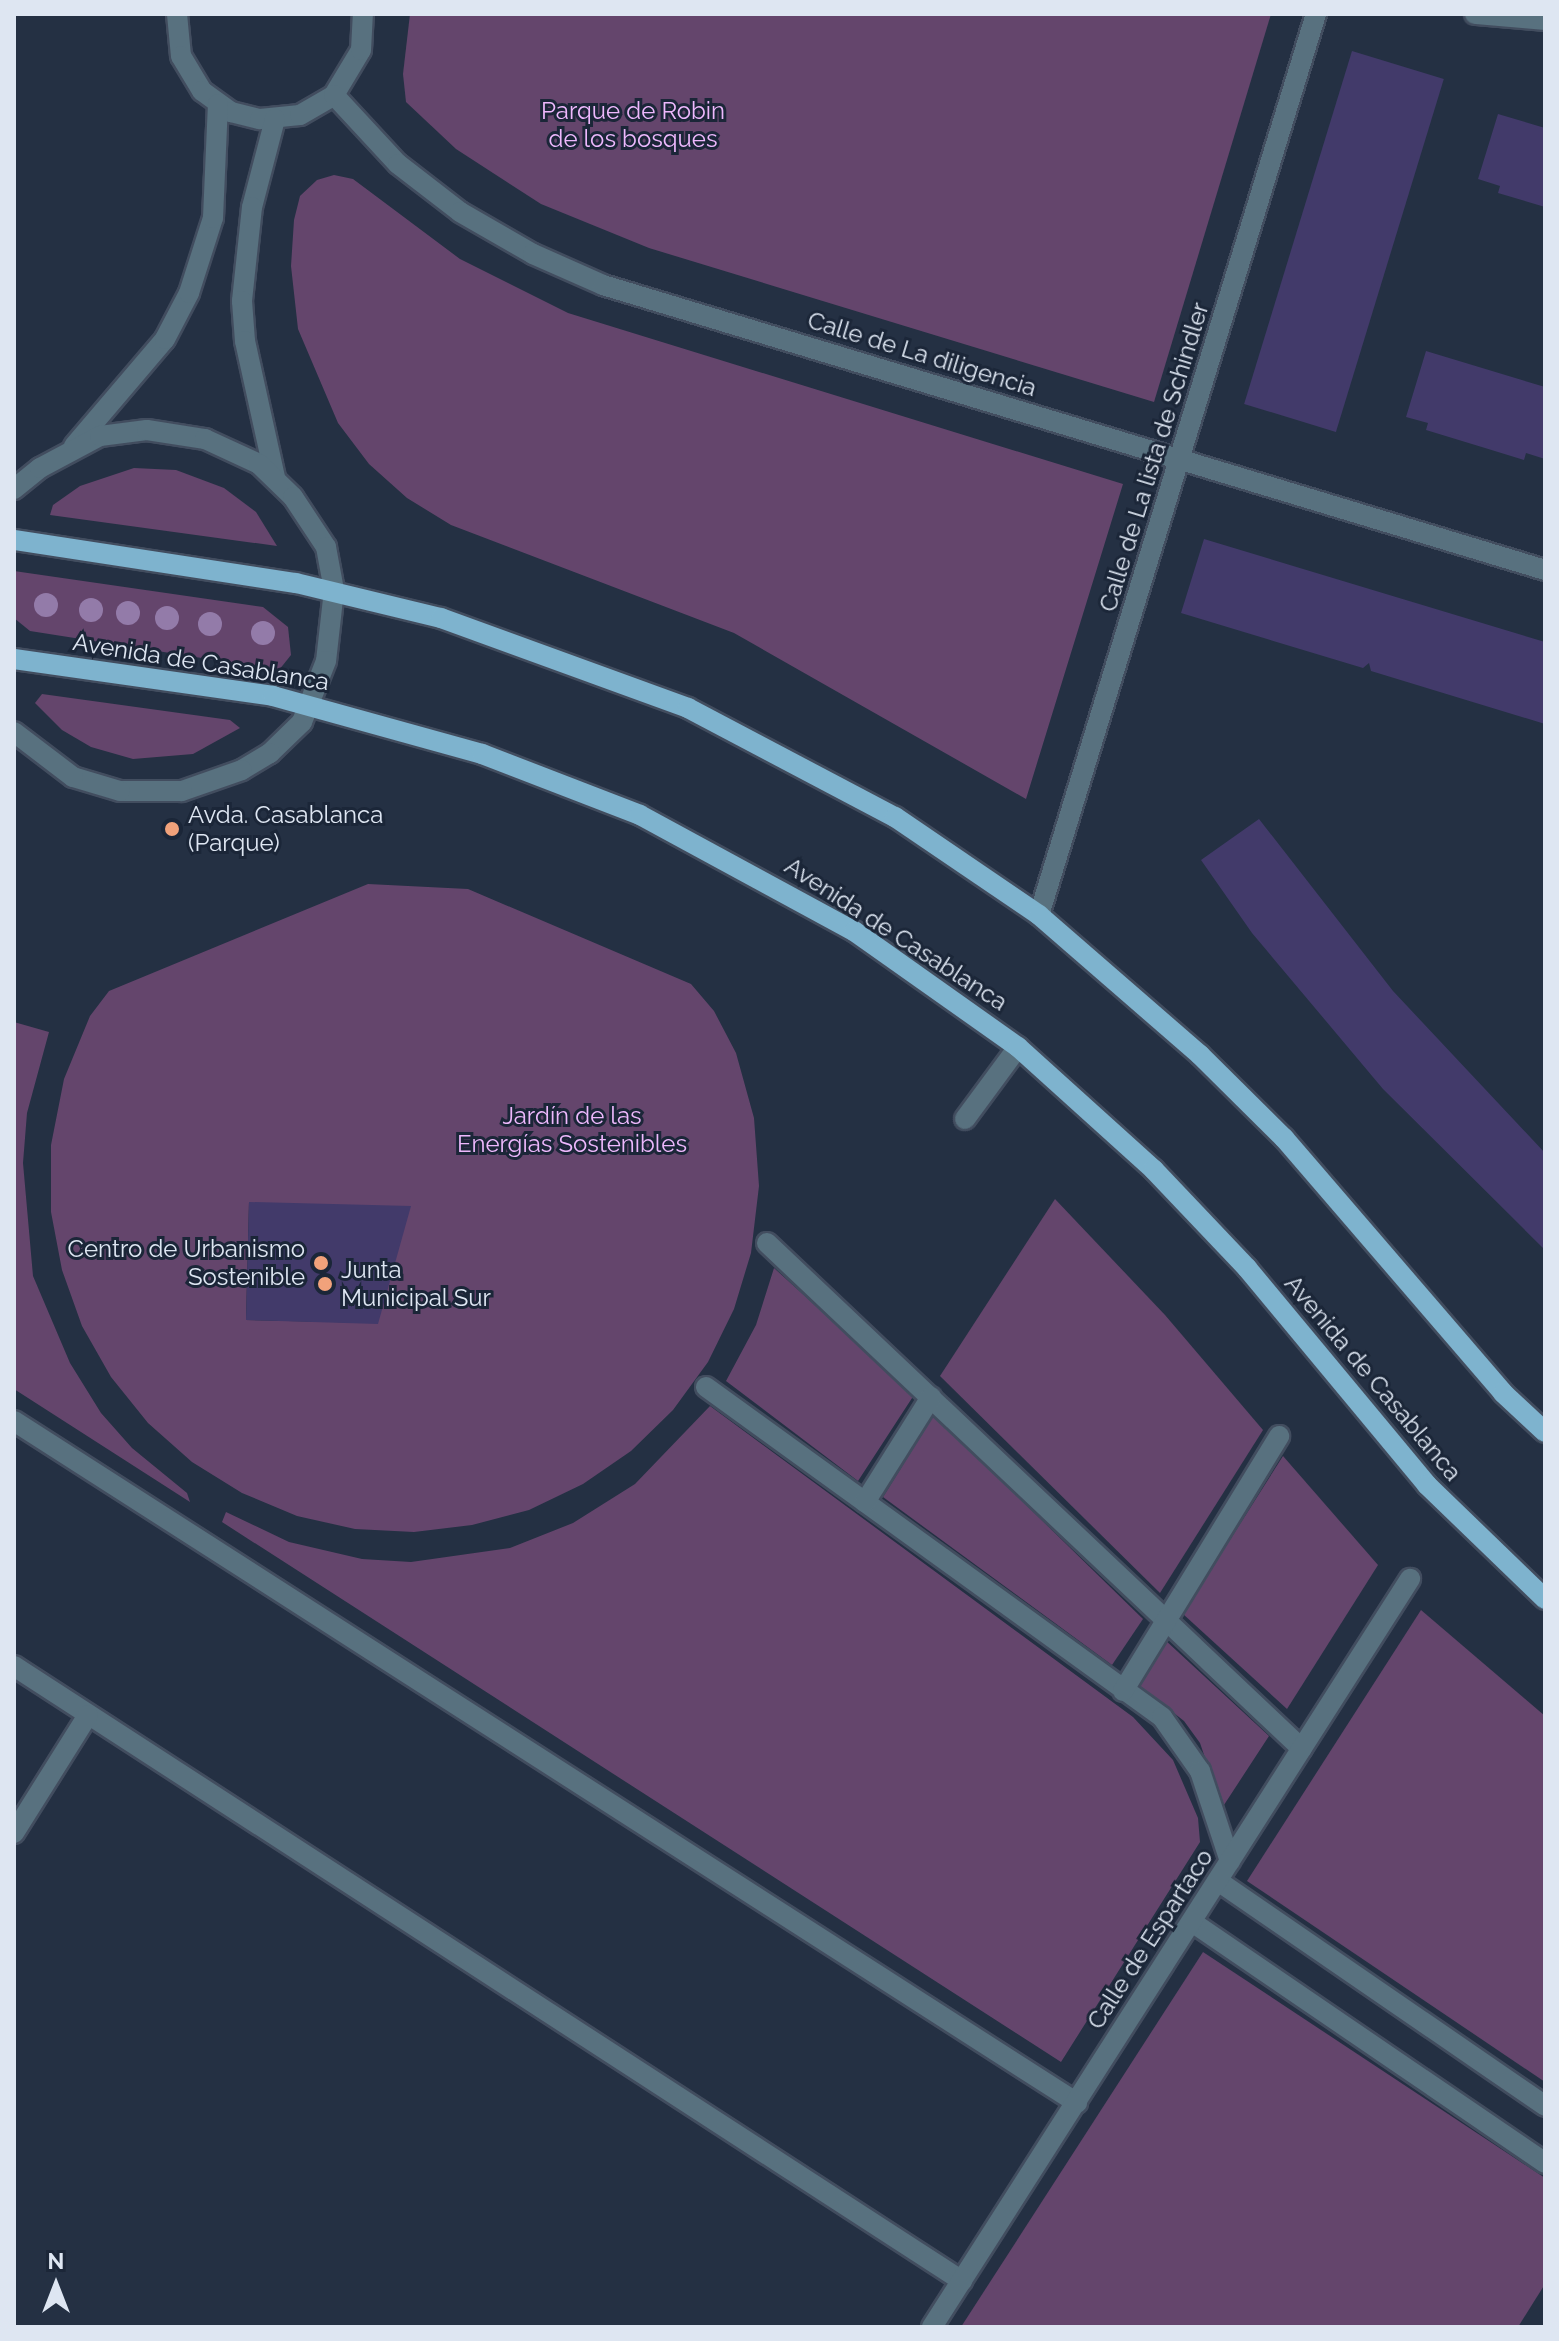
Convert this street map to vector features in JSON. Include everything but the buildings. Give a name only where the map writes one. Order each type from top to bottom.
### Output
[{"type":"main road","points":[[14,540],[334,590],[525,644],[688,708],[895,817],[1039,915],[1200,1055],[1284,1138],[1503,1393],[1545,1432]]},
{"type":"main road","name":"Avenida de Casablanca","points":[[14,659],[311,704],[482,754],[640,815],[854,931],[1018,1047],[1165,1181],[1247,1268],[1386,1440],[1545,1599]]},
{"type":"street","points":[[177,14],[181,56],[202,91],[218,104],[245,116],[275,119],[300,115],[334,95],[361,50],[363,14]]},
{"type":"street","name":"Calle de La lista de Schindler","points":[[1039,915],[1316,14]]},
{"type":"street","points":[[1475,14],[1545,20]]},
{"type":"street","name":"Calle de La diligencia","points":[[334,95],[374,141],[428,189],[496,234],[565,269],[641,297],[1545,570]]},
{"type":"street","points":[[72,449],[165,339],[189,293],[213,218],[218,104]]},
{"type":"street","points":[[275,119],[252,207],[242,301],[245,341],[275,478]]},
{"type":"street","points":[[14,489],[72,449],[123,431],[184,434],[226,446],[275,478],[326,547],[334,590],[326,661],[302,722],[270,753],[242,770],[182,791],[152,794],[94,785],[46,762],[14,732]]},
{"type":"street","points":[[965,1119],[1018,1047]]},
{"type":"street","points":[[767,1243],[1302,1749]]},
{"type":"street","points":[[706,1387],[1162,1717],[1200,1771],[1230,1861]]},
{"type":"street","points":[[865,1502],[931,1397]]},
{"type":"street","points":[[14,1421],[1077,2103]]},
{"type":"street","points":[[1123,1691],[1279,1436]]},
{"type":"street","name":"Calle de Espartaco","points":[[932,2327],[1410,1579]]},
{"type":"street","points":[[14,1666],[962,2281]]},
{"type":"street","points":[[14,1833],[88,1715]]},
{"type":"street","points":[[1218,1881],[1545,2106]]},
{"type":"street","points":[[1192,1922],[1545,2163]]},
{"type":"green space","name":"Parque de Robin de los bosques","points":[[410,14],[1271,14],[1154,402],[649,248],[541,204],[456,149],[406,102],[403,74]]},
{"type":"green space","points":[[334,175],[353,179],[460,259],[568,313],[1123,484],[1026,799],[734,633],[451,525],[407,498],[369,464],[338,423],[298,329],[291,266],[294,220],[300,196],[317,180]]},
{"type":"green space","points":[[134,468],[176,470],[224,488],[256,512],[277,546],[50,515],[53,505],[80,486]]},
{"type":"green space","points":[[14,571],[263,607],[288,627],[291,655],[279,670],[30,631],[14,618]]},
{"type":"green space","points":[[42,694],[230,720],[240,728],[193,754],[133,759],[91,747],[62,730],[35,703]]},
{"type":"green space","name":"Jardín de las Energías Sostenibles","points":[[368,884],[468,889],[691,984],[714,1011],[736,1053],[754,1118],[759,1186],[751,1253],[734,1309],[708,1362],[673,1410],[631,1451],[583,1484],[529,1510],[472,1525],[414,1532],[355,1529],[297,1516],[242,1493],[192,1462],[148,1423],[111,1377],[82,1326],[62,1270],[51,1212],[51,1145],[64,1079],[90,1016],[109,991]],"holes":[[[249,1202],[378,1323],[246,1320]]]},
{"type":"green space","points":[[14,1022],[49,1032],[27,1113],[23,1163],[33,1276],[70,1363],[101,1413],[132,1448],[187,1493],[190,1502],[14,1389]]},
{"type":"green space","points":[[1055,1199],[1165,1315],[1263,1430],[1160,1593],[940,1376]]},
{"type":"green space","points":[[774,1268],[914,1395],[858,1481],[726,1381],[756,1325]]},
{"type":"green space","points":[[710,1406],[1133,1717],[1173,1760],[1198,1818],[1200,1842],[1061,2062],[222,1522],[226,1512],[289,1542],[362,1559],[411,1562],[510,1548],[573,1523],[635,1484]]},
{"type":"green space","points":[[934,1415],[1143,1619],[1112,1665],[883,1497]]},
{"type":"green space","points":[[1283,1456],[1378,1565],[1287,1709],[1183,1614]]},
{"type":"green space","points":[[1421,1610],[1545,1716],[1545,2082],[1247,1881]]},
{"type":"green space","points":[[1164,1639],[1269,1736],[1222,1808],[1200,1743],[1184,1721],[1136,1683]]},
{"type":"green space","points":[[1203,1952],[1545,2178],[1545,2284],[1518,2327],[961,2327]]},
{"type":"place","name":"Avda. Casablanca (Parque)","points":[[172,829]]},
{"type":"place","name":"Centro de Urbanismo Sostenible","points":[[321,1263]]},
{"type":"place","name":"Junta Municipal Sur","points":[[325,1284]]}]
